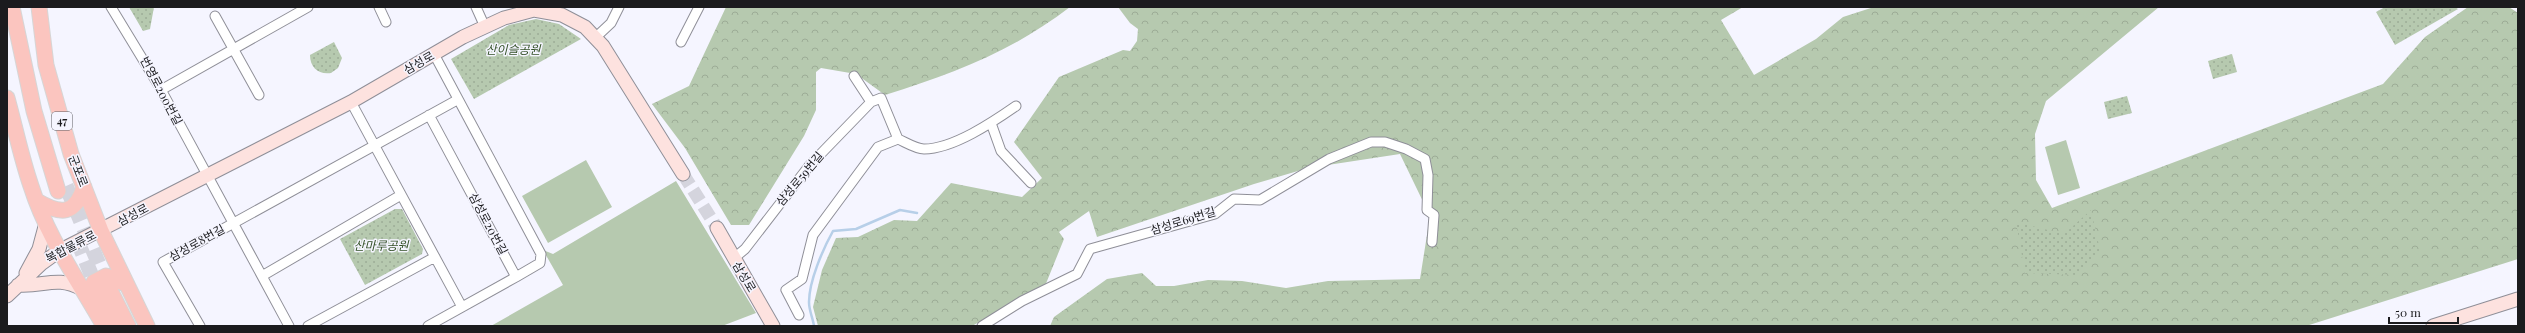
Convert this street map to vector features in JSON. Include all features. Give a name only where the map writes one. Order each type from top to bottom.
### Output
[{"type":"main road","name":"군포로","points":[[12,7],[34,111],[62,188],[38,94],[21,7]]},
{"type":"main road","name":"군포로","points":[[39,7],[46,65],[71,154],[101,231],[147,326]]},
{"type":"main road","points":[[7,98],[37,201],[59,252],[128,326]]},
{"type":"main road","points":[[37,201],[53,209],[62,211],[72,208],[80,200],[84,187]]},
{"type":"main road","points":[[104,326],[94,291],[94,282],[106,276],[126,284]]},
{"type":"main road","points":[[94,291],[117,326]]},
{"type":"street","name":"번영로200번길","points":[[111,7],[161,90],[208,176]]},
{"type":"street","points":[[161,90],[308,7]]},
{"type":"street","points":[[378,7],[386,22]]},
{"type":"street","points":[[476,7],[485,26]]},
{"type":"street","points":[[595,38],[611,23],[619,7]]},
{"type":"street","points":[[682,42],[699,7]]},
{"type":"street","name":"삼성로","points":[[101,231],[351,102],[485,26],[504,18],[534,10],[562,15],[586,27],[595,38],[683,174]]},
{"type":"street","points":[[215,16],[259,95]]},
{"type":"street","points":[[428,326],[540,263],[542,258],[434,54]]},
{"type":"street","points":[[854,76],[871,102]]},
{"type":"street","name":"삼성로59번길","points":[[733,259],[745,249],[808,166],[871,102],[882,98],[898,139]]},
{"type":"street","points":[[233,223],[304,186],[374,145],[457,100]]},
{"type":"street","points":[[351,102],[462,307]]},
{"type":"street","points":[[799,315],[786,290],[802,279],[813,235],[878,147],[898,139],[923,150],[945,145],[991,123],[1016,106]]},
{"type":"street","name":"삼성로20번길","points":[[429,115],[516,277]]},
{"type":"street","points":[[991,123],[1001,152],[1031,184]]},
{"type":"street","name":"삼성로69번길","points":[[982,326],[1022,300],[1077,274],[1090,249],[1215,214],[1234,199],[1260,200],[1329,159],[1371,142],[1385,142],[1406,148],[1425,159],[1428,175],[1427,210],[1434,215],[1432,242]]},
{"type":"street","name":"삼성로8번길","points":[[208,176],[289,326]]},
{"type":"street","points":[[262,276],[401,195]]},
{"type":"street","points":[[46,223],[39,249],[21,283],[35,286],[60,280],[94,291]]},
{"type":"street","name":"삼성로8번길","points":[[200,326],[163,262],[233,223]]},
{"type":"street","name":"삼성로","points":[[717,228],[733,259],[773,326]]},
{"type":"street","name":"복합물류로","points":[[7,296],[41,264],[59,252],[101,231]]},
{"type":"street","points":[[308,326],[435,257]]},
{"type":"street","points":[[2433,326],[2518,300]]},
{"type":"green space","points":[[129,7],[154,7],[150,29],[143,31]]},
{"type":"green space","points":[[726,7],[1070,7],[1026,37],[982,60],[885,95],[856,74],[821,68],[816,72],[816,110],[804,136],[749,225],[731,225],[685,148],[652,104],[689,86]]},
{"type":"green space","points":[[1118,7],[1743,7],[1721,20],[1754,75],[1816,39],[1843,17],[1874,7],[2159,7],[2046,101],[2035,134],[2036,180],[2052,208],[2383,84],[2425,37],[2468,7],[2509,7],[2518,13],[2518,259],[2306,326],[1050,326],[1054,317],[1107,279],[1142,273],[1156,286],[1174,286],[1208,280],[1242,281],[1286,288],[1328,281],[1420,279],[1430,216],[1400,154],[1308,168],[1254,184],[1097,237],[1089,211],[1059,232],[1064,239],[1045,286],[972,326],[818,326],[813,307],[822,270],[836,238],[858,237],[894,220],[917,221],[951,183],[1022,197],[1042,178],[1014,142],[1059,77],[1123,50],[1130,51],[1137,41],[1138,29],[1130,23]]},
{"type":"green space","points":[[2385,7],[2455,7],[2458,9],[2395,45],[2376,12]]},
{"type":"green space","name":"산이슬공원","points":[[536,19],[559,24],[581,39],[474,99],[451,59],[509,25]]},
{"type":"green space","points":[[334,42],[342,58],[338,68],[331,73],[319,72],[313,67],[310,60],[310,55]]},
{"type":"green space","points":[[2232,54],[2237,72],[2213,79],[2208,61]]},
{"type":"green space","points":[[2127,96],[2132,113],[2108,119],[2104,102]]},
{"type":"green space","points":[[2066,140],[2080,188],[2058,195],[2045,147]]},
{"type":"green space","points":[[586,160],[612,207],[548,243],[522,196]]},
{"type":"green space","points":[[676,181],[756,313],[722,326],[491,326],[563,285],[543,250],[553,254]]},
{"type":"green space","name":"산마루공원","points":[[395,209],[402,209],[423,249],[422,254],[365,285],[340,239]]},
{"type":"green space","points":[[2091,210],[2100,250],[2078,275],[2025,273],[2016,222],[2064,234]]},
{"type":"waterway","points":[[814,326],[809,305],[811,285],[821,256],[833,231],[856,229],[900,210],[917,213]]},
{"type":"tunnel","points":[[683,174],[717,228]]},
{"type":"tunnel","points":[[66,186],[108,286]]},
{"type":"tunnel","points":[[77,240],[98,291]]}]
